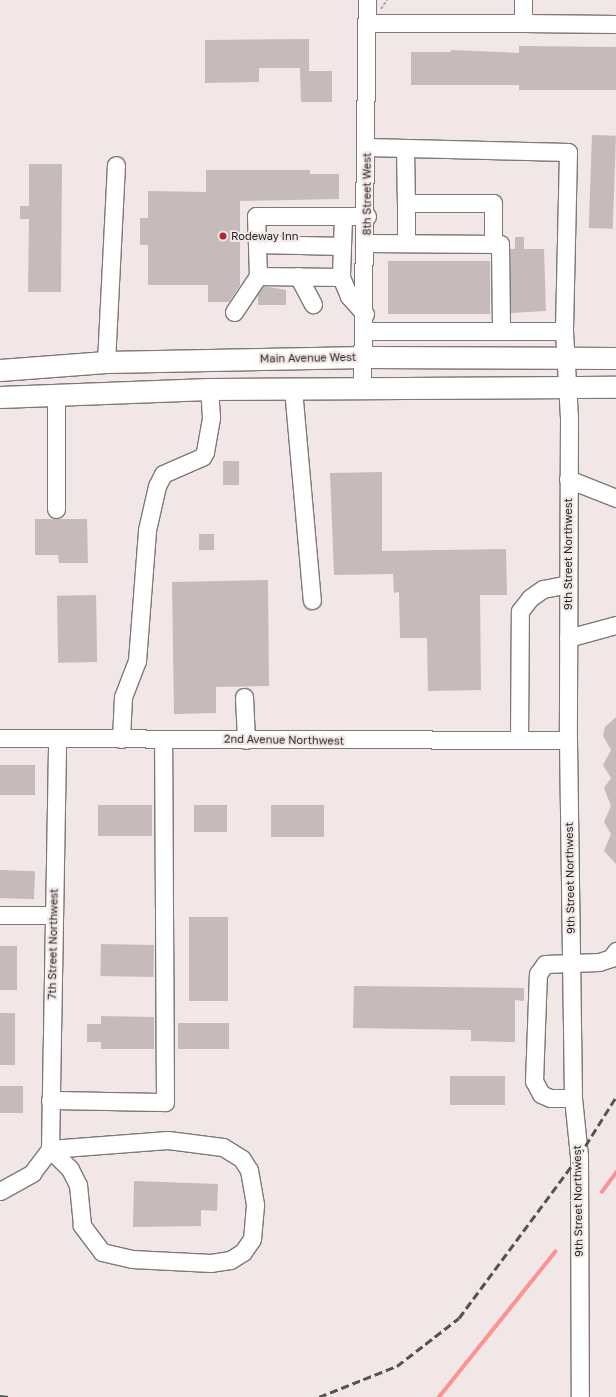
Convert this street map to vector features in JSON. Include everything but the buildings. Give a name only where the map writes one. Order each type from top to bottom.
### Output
[{"type":"main road","name":"Main Avenue West","points":[[0,370],[106,362],[364,357],[616,358]]},
{"type":"main road","points":[[0,398],[56,397],[209,389],[616,387]]},
{"type":"street","name":"8th Street West","points":[[362,388],[367,243],[367,0]]},
{"type":"street","points":[[523,0],[523,23]]},
{"type":"street","points":[[367,23],[616,24]]},
{"type":"street","points":[[366,147],[405,148],[406,243]]},
{"type":"street","name":"9th Street Northwest","points":[[405,148],[568,152],[564,331],[567,388],[569,584],[568,740],[574,1098],[579,1156],[580,1397]]},
{"type":"street","points":[[106,362],[116,165]]},
{"type":"street","points":[[406,203],[493,203],[493,244]]},
{"type":"street","points":[[234,312],[258,276],[256,216],[366,216]]},
{"type":"street","points":[[343,217],[341,277],[349,296],[364,314]]},
{"type":"street","points":[[367,243],[500,244],[501,331]]},
{"type":"street","points":[[257,244],[342,246]]},
{"type":"street","points":[[258,276],[341,277]]},
{"type":"street","points":[[298,276],[313,304]]},
{"type":"street","points":[[365,331],[564,331]]},
{"type":"street","points":[[121,739],[123,698],[137,661],[147,530],[157,486],[163,474],[202,457],[206,452],[211,417],[209,389]]},
{"type":"street","points":[[292,389],[312,600]]},
{"type":"street","points":[[56,397],[56,509]]},
{"type":"street","points":[[568,479],[616,498]]},
{"type":"street","points":[[519,740],[520,611],[530,598],[543,589],[569,584]]},
{"type":"street","points":[[568,638],[616,624]]},
{"type":"street","points":[[244,696],[246,740]]},
{"type":"street","name":"2nd Avenue Northwest","points":[[0,738],[568,740]]},
{"type":"street","name":"7th Street Northwest","points":[[50,1149],[57,738]]},
{"type":"street","points":[[50,1100],[165,1102],[163,739]]},
{"type":"street","points":[[0,915],[54,915]]},
{"type":"street","points":[[574,1098],[550,1098],[541,1094],[534,1081],[538,974],[545,964],[572,961],[599,962],[611,958],[616,951]]},
{"type":"street","points":[[0,1191],[32,1173],[50,1149],[168,1140],[223,1147],[242,1158],[249,1170],[255,1205],[252,1239],[243,1252],[230,1260],[211,1263],[132,1259],[102,1252],[82,1225],[78,1184],[70,1169],[50,1149]]},
{"type":"waterway","points":[[602,1192],[616,1173]]},
{"type":"waterway","points":[[439,1397],[555,1252]]},
{"type":"railway","points":[[319,1397],[397,1366],[459,1318],[579,1156],[616,1097]]},
{"type":"railway","points":[[0,1396],[9,1397]]},
{"type":"place","name":"Rodeway Inn","points":[[223,236]]}]
